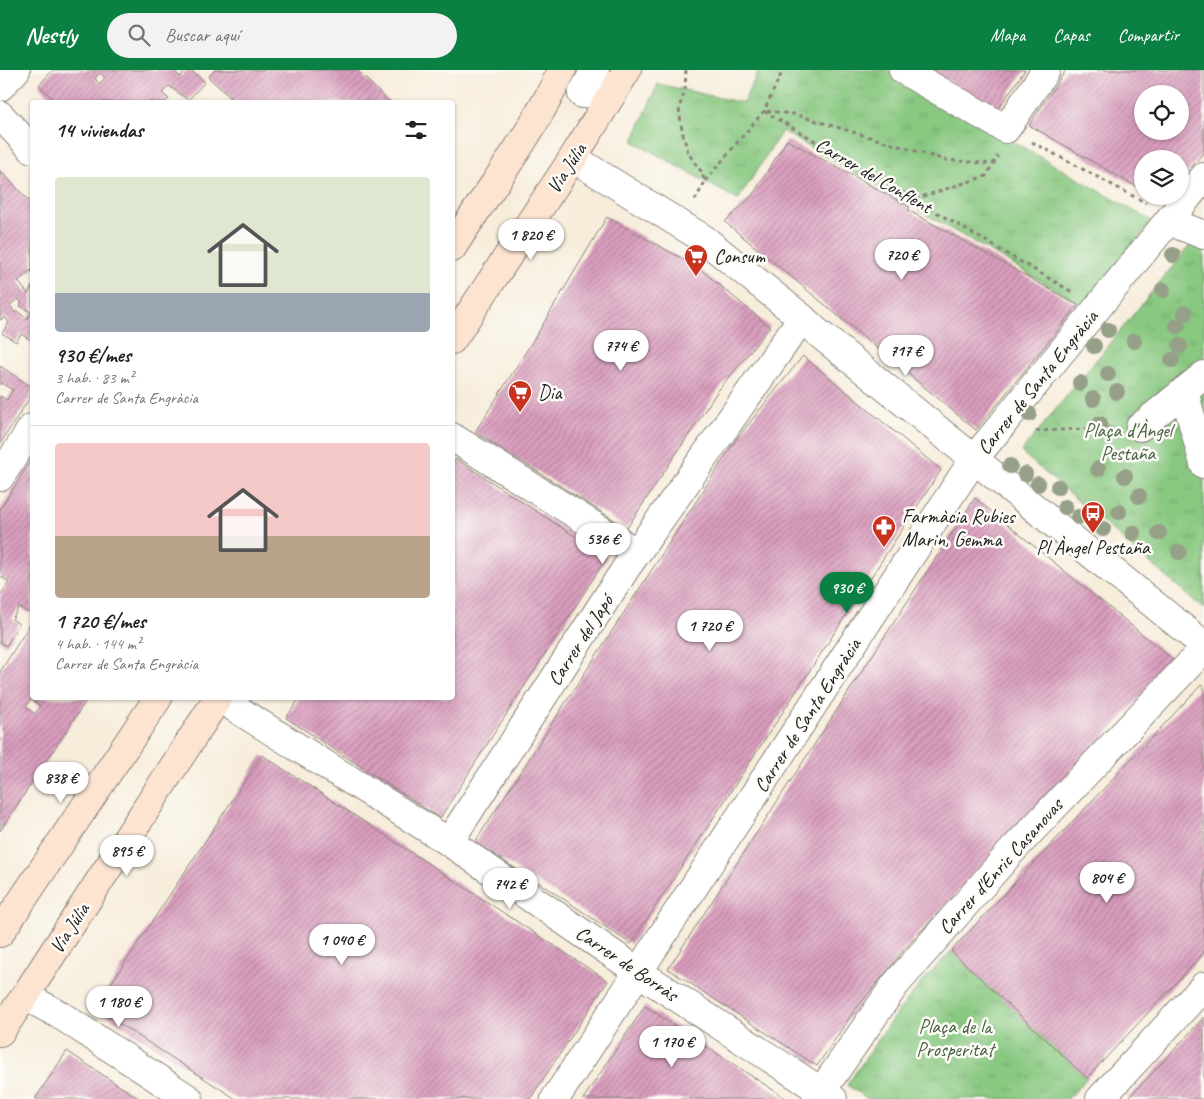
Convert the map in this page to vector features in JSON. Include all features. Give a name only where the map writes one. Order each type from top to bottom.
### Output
[{"type":"street","points":[[0,87],[16,70]]},
{"type":"street","points":[[455,243],[542,111],[562,70]]},
{"type":"street","points":[[582,94],[595,70]]},
{"type":"street","name":"Via Júlia","points":[[455,335],[573,158],[627,70]]},
{"type":"street","points":[[903,70],[1013,133],[1046,70]]},
{"type":"street","points":[[0,115],[30,147]]},
{"type":"street","points":[[573,158],[704,240],[1204,644]]},
{"type":"street","name":"Carrer de Santa Engràcia","points":[[555,1099],[974,460],[1204,177]]},
{"type":"street","name":"Carrer del Japó","points":[[449,842],[626,568],[802,318]]},
{"type":"street","points":[[1140,427],[1194,383]]},
{"type":"street","points":[[1194,383],[1204,464]]},
{"type":"street","points":[[0,476],[30,431]]},
{"type":"street","points":[[455,439],[623,544]]},
{"type":"street","name":"Carrer d'Enric Casanovas","points":[[823,1096],[901,977],[1010,853],[1204,649]]},
{"type":"street","points":[[0,934],[157,700]]},
{"type":"street","name":"Via Júlia","points":[[0,1032],[217,700]]},
{"type":"street","name":"Carrer de Borràs","points":[[221,700],[449,842],[823,1096]]},
{"type":"street","points":[[1100,1099],[1204,986]]},
{"type":"street","points":[[25,996],[60,1014],[189,1099]]},
{"type":"path","points":[[686,70],[685,90],[679,108],[682,130],[688,153],[701,171],[705,182]]},
{"type":"path","points":[[694,204],[705,182],[764,111],[784,70]]},
{"type":"path","points":[[764,111],[794,114],[945,160],[994,164]]},
{"type":"path","name":"Carrer del Conflent","points":[[764,111],[1080,296]]},
{"type":"path","points":[[914,199],[986,176],[1003,148],[1006,138],[1013,133],[1153,207]]},
{"type":"path","points":[[1014,437],[1140,427]]},
{"type":"green space","points":[[759,70],[888,70],[1152,221],[1084,306],[782,131],[738,200],[633,141],[658,84],[743,103]]},
{"type":"green space","name":"Plaça d'Àngel Pestaña","points":[[1204,228],[1204,609],[1021,452]]},
{"type":"green space","name":"Plaça de la Prosperitat","points":[[951,951],[1087,1078],[1068,1099],[868,1099],[847,1085],[895,1015]]},
{"type":"building","points":[[53,70],[173,70],[180,77],[187,70],[190,70],[205,82],[188,100],[169,86],[162,93],[169,99],[168,100],[54,100],[39,85]],"holes":[[[100,73],[105,78],[99,84],[95,78]]]},
{"type":"building","points":[[215,70],[357,70],[388,100],[231,100],[232,99],[208,77]]},
{"type":"building","points":[[930,70],[1025,70],[998,109]]},
{"type":"building","points":[[1066,70],[1204,70],[1204,152],[1189,170],[1189,150],[1134,150],[1134,185],[1029,125]]},
{"type":"building","points":[[787,140],[910,207],[908,210],[1078,305],[976,430],[725,222],[752,196]]},
{"type":"building","points":[[0,170],[30,202],[30,271],[18,281],[28,294],[30,290],[30,311],[20,306],[22,303],[18,299],[10,305],[15,313],[17,311],[27,319],[30,314],[30,340],[21,334],[16,342],[2,333],[9,323],[5,317],[0,320]]},
{"type":"building","points":[[607,217],[699,268],[770,327],[717,392],[627,528],[475,432],[539,331]]},
{"type":"building","points":[[803,356],[941,470],[631,944],[475,842],[738,437]]},
{"type":"building","points":[[0,366],[30,386],[30,397],[0,444],[0,396],[7,400],[13,390],[1,383],[0,385]]},
{"type":"building","points":[[456,459],[607,557],[440,818],[286,718],[299,700],[455,700]]},
{"type":"building","points":[[30,462],[30,611],[29,613],[19,607],[12,619],[19,624],[6,646],[0,642],[0,596],[9,582],[0,576],[0,509]]},
{"type":"building","points":[[975,498],[1175,661],[908,945],[854,1011],[817,1066],[668,969]]},
{"type":"building","points":[[30,624],[30,700],[26,707],[35,714],[40,706],[32,700],[87,700],[0,831],[0,672]]},
{"type":"building","points":[[1202,684],[1204,686],[1204,953],[1087,1078],[951,951]]},
{"type":"building","points":[[262,755],[608,981],[530,1099],[236,1099],[95,1008]]},
{"type":"building","points":[[645,1006],[707,1047],[787,1099],[583,1099]]},
{"type":"building","points":[[1204,1017],[1204,1099],[1127,1099],[1164,1061]]},
{"type":"building","points":[[67,1051],[112,1081],[140,1099],[35,1099]]},
{"type":"place","name":"Consum","points":[[696,277]]},
{"type":"place","name":"Dia","points":[[520,413]]},
{"type":"place","name":"Pl Àngel Pestaña","points":[[1093,534]]},
{"type":"place","name":"Farmàcia Rubies Marin, Gemma","points":[[884,548]]}]
